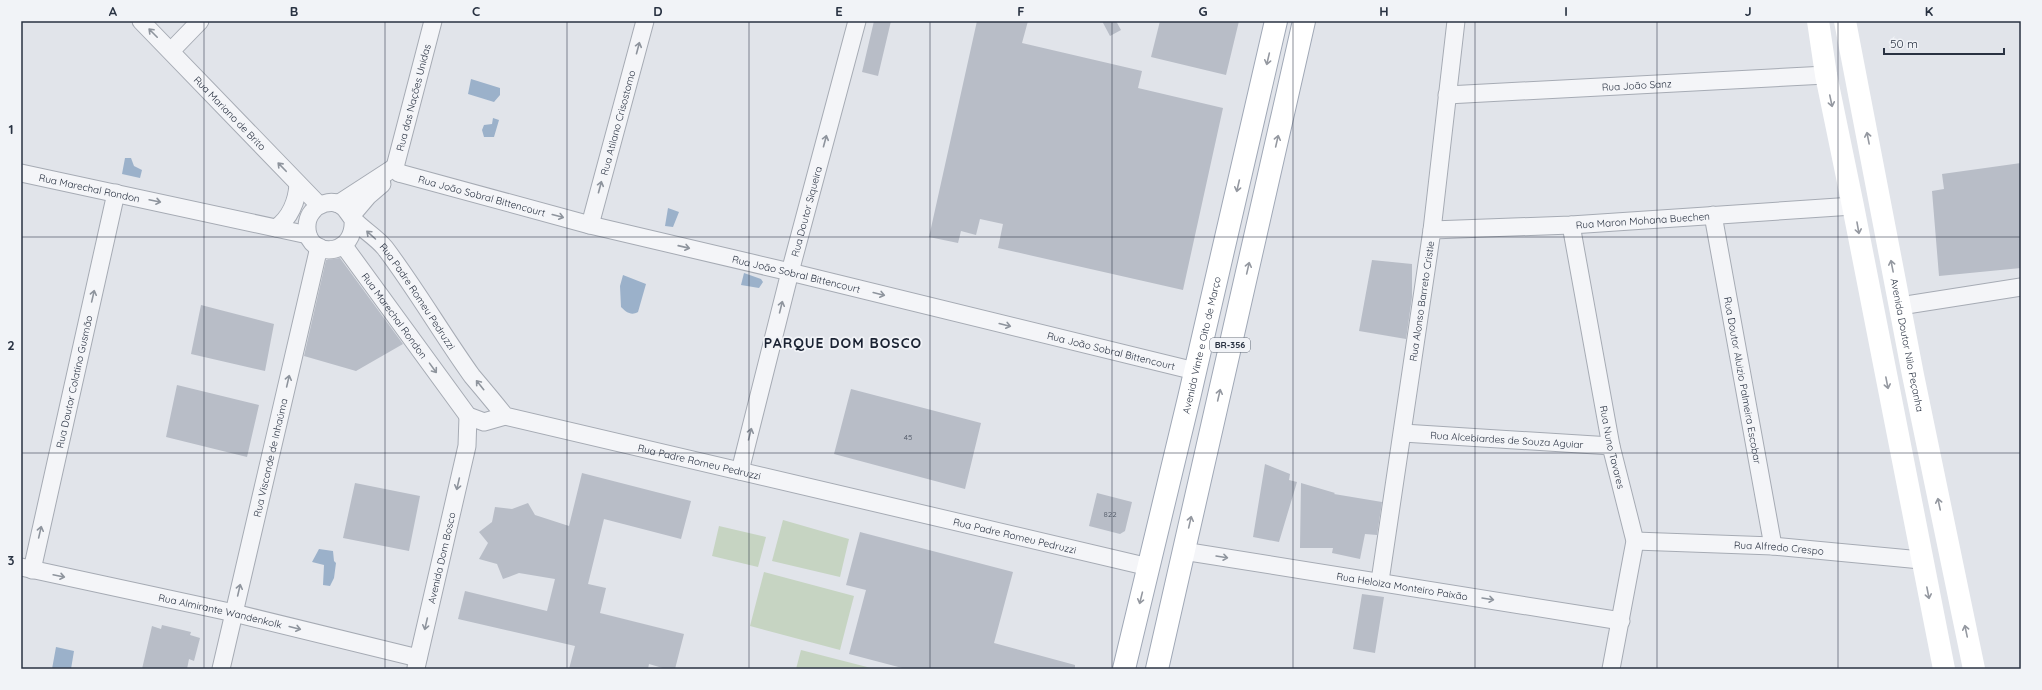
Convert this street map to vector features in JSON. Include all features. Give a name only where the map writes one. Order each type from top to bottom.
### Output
[{"type":"main road","name":"Avenida Vinte e Oito de Março","points":[[1124,669],[1189,398],[1276,21]]},
{"type":"main road","name":"BR-356","points":[[1157,669],[1304,21]]},
{"type":"main road","points":[[1818,21],[1826,75],[1944,669]]},
{"type":"main road","points":[[1825,21],[1826,26],[1830,29],[1846,24]]},
{"type":"main road","name":"Avenida Doutor Nilo Peçanha","points":[[1846,24],[1913,375],[1974,669]]},
{"type":"main road","points":[[1868,286],[1894,364],[1898,370],[1913,375]]},
{"type":"main road","points":[[1183,551],[1167,546],[1164,535],[1194,409],[1189,398]]},
{"type":"main road","points":[[1146,669],[1165,581],[1158,570],[1149,567]]},
{"type":"street","name":"Rua Mariano de Brito","points":[[141,21],[319,205]]},
{"type":"street","points":[[171,51],[200,21]]},
{"type":"street","name":"Rua das Nações Unidas","points":[[397,170],[433,21]]},
{"type":"street","name":"Rua Atilano Crisostomo","points":[[590,225],[645,21]]},
{"type":"street","name":"Rua Doutor Siqueira","points":[[740,471],[790,272],[857,21]]},
{"type":"street","name":"Rua Alonso Barreto Cristie","points":[[1380,581],[1432,230],[1456,21]]},
{"type":"street","name":"Rua João Sanz","points":[[1448,95],[1826,75]]},
{"type":"street","points":[[347,212],[374,191],[397,170]]},
{"type":"street","name":"Rua João Sobral Bittencourt","points":[[397,170],[590,225],[790,272],[1195,372]]},
{"type":"street","name":"Rua Marechal Rondon","points":[[21,173],[276,228],[313,241],[331,250],[344,246],[476,419]]},
{"type":"street","points":[[276,228],[293,207],[298,184]]},
{"type":"street","name":"Rua Doutor Colatino Gusmão","points":[[26,569],[116,193]]},
{"type":"street","points":[[313,241],[307,224],[311,213],[319,205],[328,203],[347,212],[354,229],[351,239],[344,246]]},
{"type":"street","name":"Rua Maron Mohana Buechen","points":[[1432,230],[1571,225],[1853,206]]},
{"type":"street","name":"Rua Padre Romeu Pedruzzi","points":[[347,212],[384,247],[472,376],[504,416],[1149,567]]},
{"type":"street","name":"Rua Doutor Aluizio Palmeira Escobar","points":[[1713,215],[1773,546]]},
{"type":"street","name":"Rua Nuno Tavares","points":[[1571,225],[1611,446],[1635,540],[1611,669]]},
{"type":"street","name":"Rua Visconde de Inhaúma","points":[[221,669],[313,241]]},
{"type":"street","points":[[1900,306],[2021,286]]},
{"type":"street","points":[[476,419],[504,416]]},
{"type":"street","name":"Avenida Dom Bosco","points":[[417,664],[467,446],[476,419]]},
{"type":"street","name":"Rua Alcebiardes de Souza Aguiar","points":[[1403,433],[1611,446]]},
{"type":"street","name":"Rua Alfredo Crespo","points":[[1635,540],[1773,546],[1922,560]]},
{"type":"street","name":"Rua Heloiza Monteiro Paixão","points":[[1183,551],[1380,581],[1621,621]]},
{"type":"street","name":"Rua Almirante Wandenkolk","points":[[26,569],[234,613],[417,664]]},
{"type":"green space","points":[[783,520],[849,539],[840,577],[772,561]]},
{"type":"green space","points":[[719,526],[766,537],[758,567],[712,556]]},
{"type":"green space","points":[[764,572],[854,596],[840,650],[750,626]]},
{"type":"green space","points":[[801,650],[871,668],[871,669],[796,669]]},
{"type":"water","points":[[471,79],[500,88],[500,95],[494,102],[468,94]]},
{"type":"water","points":[[493,118],[499,120],[494,137],[484,137],[482,130],[484,125],[492,124]]},
{"type":"water","points":[[125,158],[131,158],[134,166],[142,170],[140,178],[122,174]]},
{"type":"water","points":[[668,208],[679,212],[673,227],[665,226]]},
{"type":"water","points":[[744,273],[761,279],[763,282],[759,288],[741,285]]},
{"type":"water","points":[[623,275],[646,284],[638,312],[633,314],[621,307],[620,286]]},
{"type":"water","points":[[319,549],[333,551],[334,561],[336,563],[334,578],[330,586],[323,585],[324,565],[312,562]]},
{"type":"water","points":[[56,647],[74,651],[71,669],[52,669]]},
{"type":"building","points":[[874,21],[891,21],[878,76],[862,72]]},
{"type":"building","points":[[977,21],[1028,21],[1022,43],[1142,71],[1138,88],[1223,108],[1183,290],[998,248],[1003,224],[980,219],[976,235],[961,231],[958,243],[929,237]]},
{"type":"building","points":[[1102,21],[1116,21],[1121,30],[1110,36]]},
{"type":"building","points":[[1160,21],[1239,21],[1226,75],[1151,57]]},
{"type":"building","points":[[2021,163],[2021,268],[1939,276],[1932,191],[1944,189],[1942,174]]},
{"type":"building","points":[[340,258],[403,344],[356,371],[304,356],[326,260]]},
{"type":"building","points":[[1372,260],[1412,264],[1412,297],[1406,339],[1359,331]]},
{"type":"building","points":[[201,305],[274,324],[265,371],[191,354]]},
{"type":"building","points":[[177,385],[259,405],[247,457],[166,437]]},
{"type":"building","points":[[851,389],[981,423],[965,489],[834,454]]},
{"type":"building","points":[[1265,464],[1290,474],[1289,480],[1297,482],[1279,542],[1253,537]]},
{"type":"building","points":[[582,473],[691,501],[681,539],[604,519],[588,584],[606,588],[600,613],[684,634],[675,669],[666,669],[649,664],[648,669],[569,669],[575,646],[458,619],[465,591],[547,611],[555,579],[519,573],[503,579],[497,564],[479,559],[488,543],[479,532],[492,522],[495,507],[512,509],[528,503],[535,515],[569,526]]},
{"type":"building","points":[[355,483],[420,496],[409,551],[343,538]]},
{"type":"building","points":[[1301,483],[1335,493],[1334,494],[1382,502],[1377,535],[1365,534],[1360,559],[1332,553],[1333,548],[1300,548]]},
{"type":"building","points":[[1097,493],[1132,502],[1125,531],[1120,534],[1089,526]]},
{"type":"building","points":[[860,532],[1013,572],[994,643],[1075,665],[1075,669],[906,669],[849,654],[866,590],[846,585]]},
{"type":"building","points":[[1362,594],[1384,597],[1375,653],[1353,649]]},
{"type":"building","points":[[162,625],[191,632],[190,635],[200,638],[194,661],[189,659],[187,669],[142,669],[152,626],[161,629]]},
{"type":"district","name":"PARQUE DOM BOSCO","points":[[843,343]]}]
